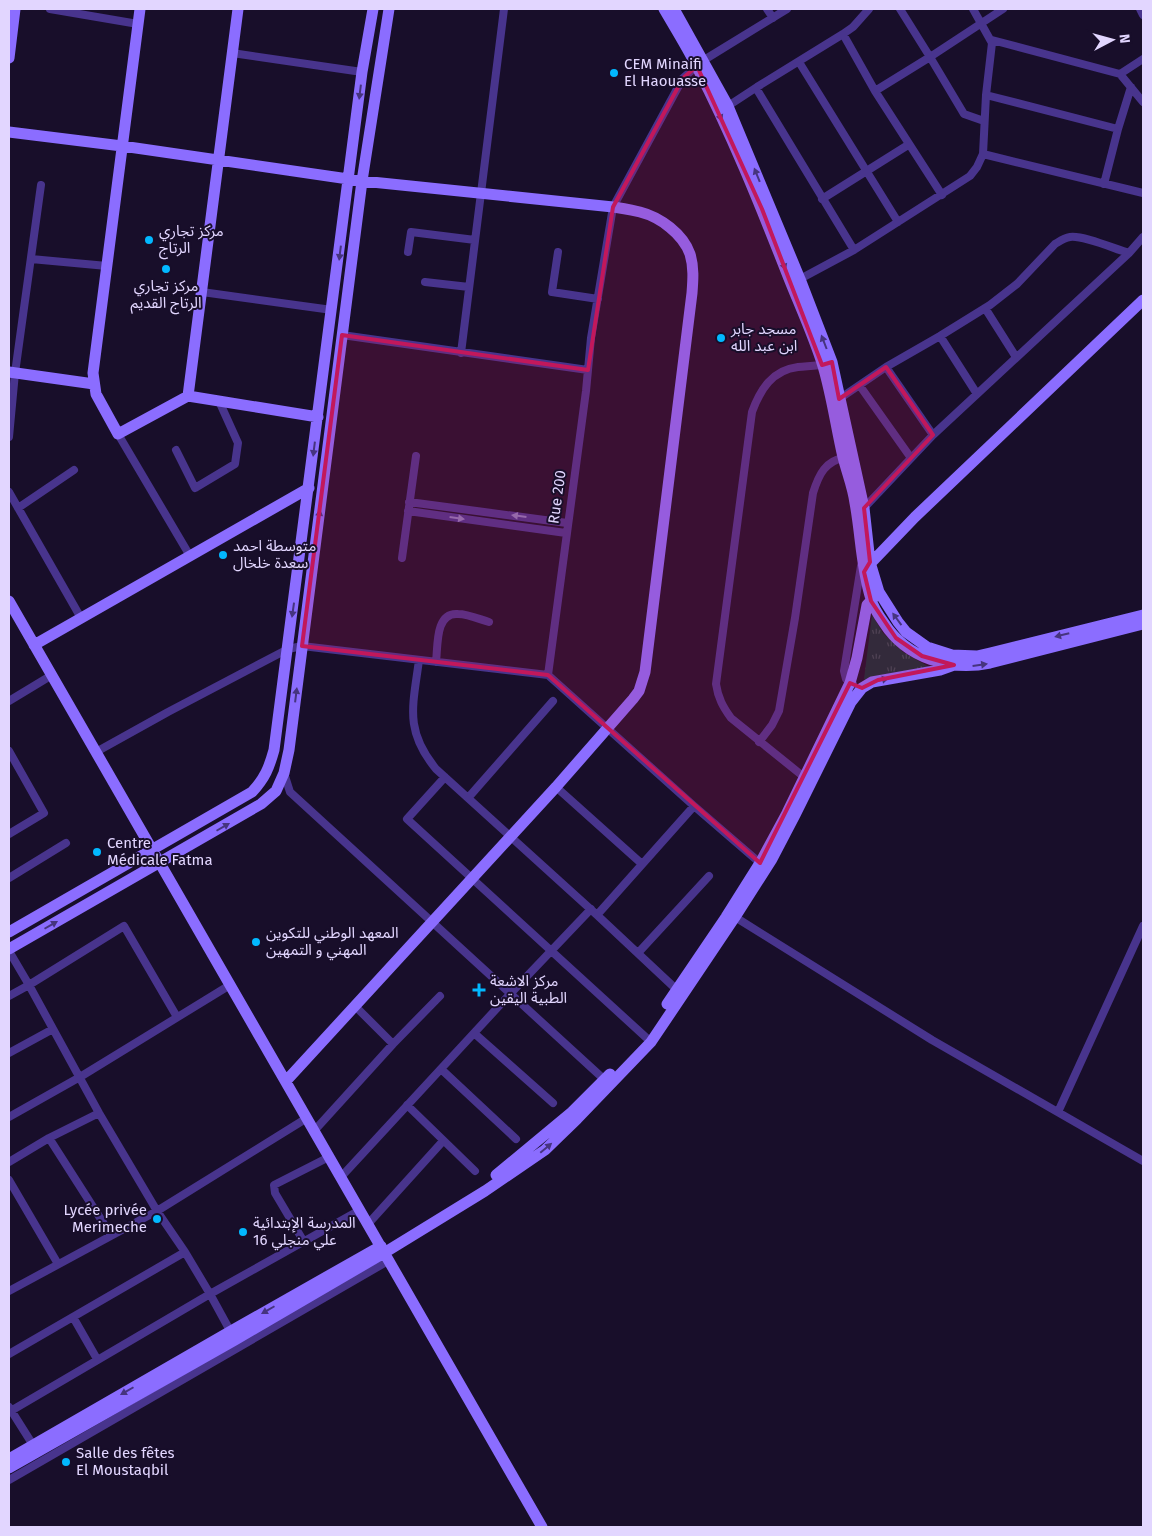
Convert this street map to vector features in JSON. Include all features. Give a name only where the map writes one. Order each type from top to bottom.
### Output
[{"type":"main road","points":[[9,58],[15,9]]},
{"type":"main road","points":[[140,9],[93,373],[96,394],[118,434],[188,396],[318,417]]},
{"type":"main road","points":[[188,396],[238,9]]},
{"type":"main road","points":[[9,932],[252,792],[269,768],[274,750],[288,649],[362,72],[372,9]]},
{"type":"main road","points":[[9,950],[261,804],[276,791],[284,773],[289,750],[362,181],[389,9]]},
{"type":"main road","points":[[664,9],[728,106],[800,280],[839,399],[865,564],[875,597],[889,631],[922,656],[942,664],[972,666],[1143,624]]},
{"type":"main road","points":[[678,10],[827,364],[832,400],[864,508],[865,564]]},
{"type":"main road","points":[[9,132],[220,159],[362,181],[613,207],[641,212],[656,218],[680,238],[689,252],[693,277],[689,322],[645,672],[639,690],[556,787],[286,1081]]},
{"type":"main road","points":[[865,564],[1143,300]]},
{"type":"main road","points":[[12,373],[94,384]]},
{"type":"main road","points":[[34,645],[309,488]]},
{"type":"main road","points":[[875,597],[916,640],[939,652],[964,656],[990,653],[1143,615]]},
{"type":"main road","points":[[648,1040],[676,989],[726,917],[760,863],[787,813],[850,683],[857,658],[867,605],[875,597]]},
{"type":"main road","points":[[9,601],[542,1527]]},
{"type":"main road","points":[[9,1468],[384,1254],[485,1191],[545,1150],[577,1120],[608,1082],[648,1040],[735,916],[772,859],[851,702],[862,688],[878,680],[940,670],[954,665]]},
{"type":"main road","points":[[9,1459],[235,1339]]},
{"type":"street","points":[[50,9],[138,24]]},
{"type":"street","points":[[461,353],[504,9]]},
{"type":"street","points":[[767,9],[773,18]]},
{"type":"street","name":"Rue 200","points":[[548,675],[591,338],[613,207],[683,78],[700,63],[787,9]]},
{"type":"street","points":[[728,106],[843,34],[853,27],[869,9]]},
{"type":"street","points":[[900,9],[964,114],[984,121]]},
{"type":"street","points":[[800,280],[854,250],[970,176],[978,167],[983,154],[986,95],[992,40],[973,9]]},
{"type":"street","points":[[874,91],[1003,9]]},
{"type":"street","points":[[1140,9],[1143,14]]},
{"type":"street","points":[[843,34],[874,91],[942,194]]},
{"type":"street","points":[[992,40],[1120,74],[1143,102]]},
{"type":"street","points":[[232,54],[362,72]]},
{"type":"street","points":[[1120,74],[1143,59]]},
{"type":"street","points":[[799,62],[898,222]]},
{"type":"street","points":[[1104,184],[1131,87]]},
{"type":"street","points":[[756,88],[854,250]]},
{"type":"street","points":[[986,95],[1118,129]]},
{"type":"street","points":[[822,199],[908,145]]},
{"type":"street","points":[[983,154],[1143,193]]},
{"type":"street","points":[[9,437],[12,373],[41,185]]},
{"type":"street","points":[[408,252],[411,232],[475,240]]},
{"type":"street","points":[[839,399],[886,367],[940,336],[1003,296],[1062,239],[1080,237],[1128,253]]},
{"type":"street","points":[[864,508],[933,435],[1143,237]]},
{"type":"street","points":[[558,252],[552,292],[598,299]]},
{"type":"street","points":[[31,259],[106,266]]},
{"type":"street","points":[[425,282],[469,287]]},
{"type":"street","points":[[202,292],[332,310]]},
{"type":"street","points":[[985,308],[1016,356]]},
{"type":"street","points":[[342,335],[588,370]]},
{"type":"street","points":[[940,336],[977,394]]},
{"type":"street","points":[[804,778],[731,718],[722,706],[716,684],[752,412],[758,395],[766,383],[776,375],[795,367],[827,364]]},
{"type":"street","points":[[886,367],[933,435]]},
{"type":"street","points":[[860,386],[910,458]]},
{"type":"street","points":[[176,450],[195,488],[235,464],[238,444],[219,401]]},
{"type":"street","points":[[118,434],[190,556]]},
{"type":"street","points":[[402,558],[416,456]]},
{"type":"street","points":[[759,742],[772,725],[779,711],[813,493],[817,480],[823,469],[831,463],[848,457]]},
{"type":"street","points":[[18,508],[74,470]]},
{"type":"street","points":[[9,492],[81,618]]},
{"type":"street","points":[[409,502],[567,523]]},
{"type":"street","points":[[408,511],[566,533]]},
{"type":"street","points":[[862,688],[850,683],[844,677],[844,671],[865,564]]},
{"type":"street","points":[[436,662],[440,625],[446,616],[459,614],[489,622]]},
{"type":"street","points":[[96,752],[288,649],[302,646],[548,675],[760,863]]},
{"type":"street","points":[[419,660],[412,716],[415,734],[426,757],[445,777],[598,915],[676,989]]},
{"type":"street","points":[[9,701],[52,675]]},
{"type":"street","points":[[468,798],[553,701]]},
{"type":"street","points":[[9,834],[44,813],[10,751]]},
{"type":"street","points":[[284,773],[290,792],[608,1082]]},
{"type":"street","points":[[445,777],[407,820],[648,1040]]},
{"type":"street","points":[[556,787],[642,864]]},
{"type":"street","points":[[271,795],[290,792]]},
{"type":"street","points":[[598,915],[694,806]]},
{"type":"street","points":[[9,878],[66,843]]},
{"type":"street","points":[[638,953],[709,876]]},
{"type":"street","points":[[341,1177],[591,909]]},
{"type":"street","points":[[735,916],[932,1040],[1143,1161]]},
{"type":"street","points":[[9,996],[124,926],[177,1017]]},
{"type":"street","points":[[1058,1112],[1143,926]]},
{"type":"street","points":[[9,950],[99,1113],[157,1210],[185,1252],[235,1339],[9,1480]]},
{"type":"street","points":[[9,1117],[80,1077],[230,985]]},
{"type":"street","points":[[314,1131],[393,1044],[440,996]]},
{"type":"street","points":[[355,1006],[393,1044]]},
{"type":"street","points":[[9,1053],[53,1029]]},
{"type":"street","points":[[474,1033],[553,1103]]},
{"type":"street","points":[[441,1069],[516,1139]]},
{"type":"street","points":[[407,1105],[475,1171]]},
{"type":"street","points":[[9,1162],[99,1113]]},
{"type":"street","points":[[9,1291],[157,1210],[307,1118]]},
{"type":"street","points":[[50,1138],[110,1235]]},
{"type":"street","points":[[368,1224],[443,1141]]},
{"type":"street","points":[[304,1242],[275,1193],[274,1185],[329,1157]]},
{"type":"street","points":[[9,1180],[58,1264]]},
{"type":"street","points":[[33,1445],[9,1410],[360,1210]]},
{"type":"street","points":[[9,1354],[185,1252]]},
{"type":"street","points":[[73,1317],[98,1359]]},
{"type":"highlighted area","points":[[697,66],[762,209],[822,365],[832,362],[839,399],[886,367],[933,435],[864,508],[870,562],[864,572],[871,601],[896,638],[922,656],[954,665],[878,680],[862,688],[850,683],[760,863],[548,675],[302,646],[342,335],[588,370],[613,207],[683,78]]},
{"type":"green space","points":[[872,615],[883,633],[903,652],[929,667],[867,681],[864,679]]},
{"type":"place","name":"CEM Minaifi El Haouasse","points":[[614,73]]},
{"type":"place","name":"مركز تجاري الرتاج","points":[[149,240]]},
{"type":"place","name":"مركز تجاري الرتاج القديم","points":[[166,269]]},
{"type":"place","name":"مسجد جابر ابن عبد الله","points":[[721,338]]},
{"type":"place","name":"متوسطة احمد سعدة خلخال","points":[[223,555]]},
{"type":"place","name":"Centre Médicale Fatma","points":[[97,852]]},
{"type":"place","name":"المعهد الوطني للتكوين المهني و التمهين","points":[[256,942]]},
{"type":"place","name":"مركز الاشعة الطبية اليقين","points":[[479,990]]},
{"type":"place","name":"Lycée privée Merimeche","points":[[157,1219]]},
{"type":"place","name":"المدرسة الإبتدائية علي منجلي 16","points":[[243,1232]]},
{"type":"place","name":"Salle des fêtes El Moustaqbil","points":[[66,1462]]}]
